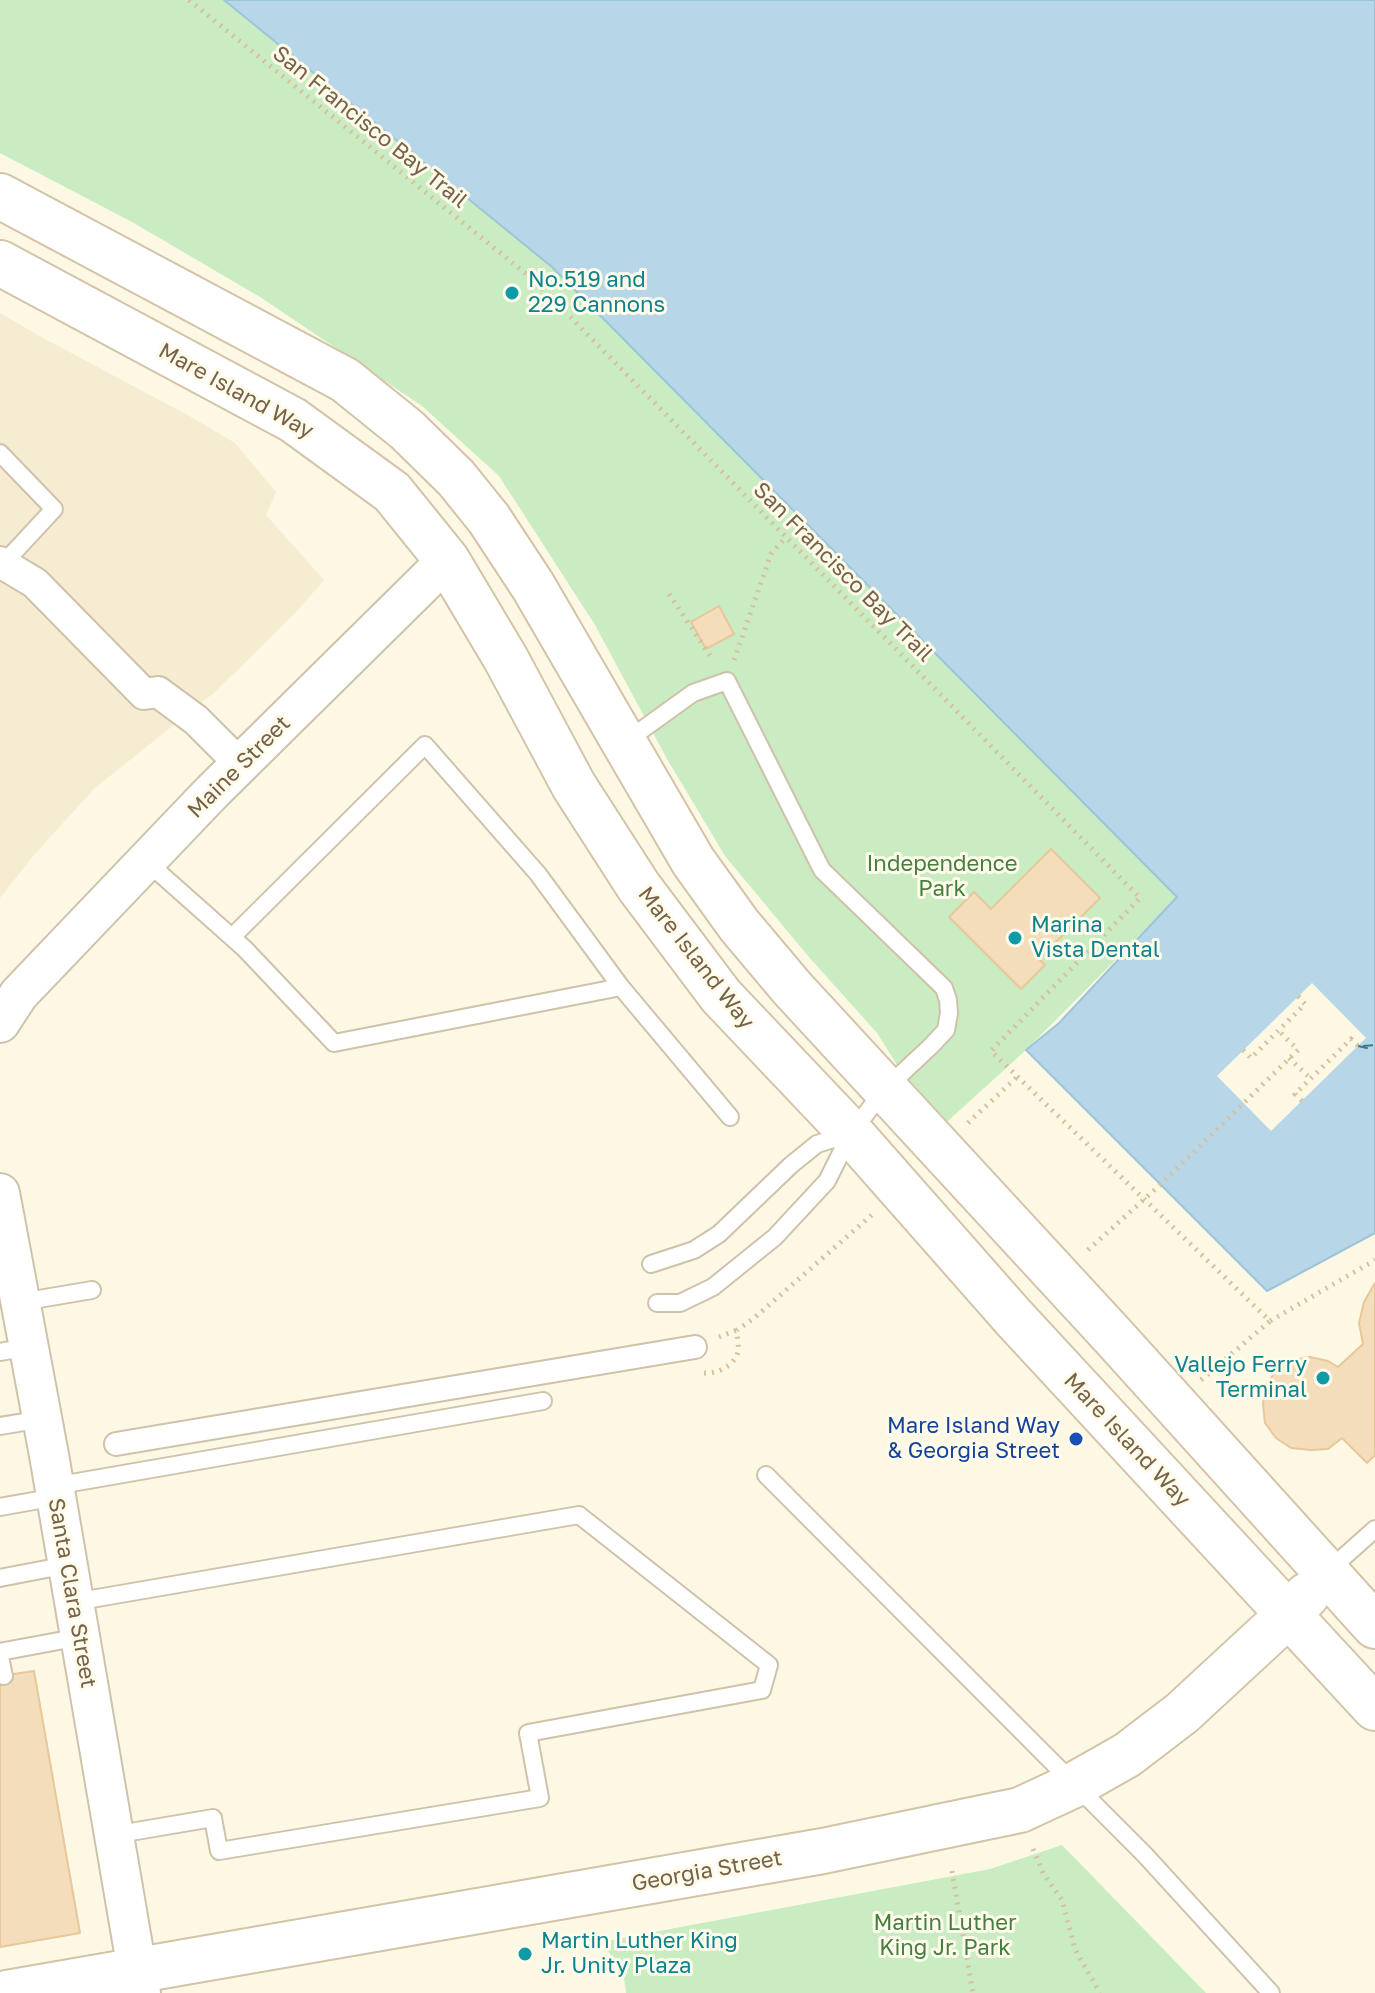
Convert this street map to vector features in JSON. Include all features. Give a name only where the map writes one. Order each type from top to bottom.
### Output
[{"type":"main road","points":[[0,196],[345,380],[407,430],[456,478],[489,519],[533,586],[693,861],[739,925],[792,988],[1375,1626]]},
{"type":"main road","name":"Mare Island Way","points":[[0,263],[293,420],[392,492],[447,560],[506,659],[574,786],[639,887],[721,996],[851,1133],[1014,1318],[1375,1708]]},
{"type":"main road","name":"Maine Street","points":[[447,560],[489,519]]},
{"type":"main road","name":"Georgia Street","points":[[7,1993],[139,1982],[475,1910],[823,1851],[1020,1810],[1074,1785],[1127,1755],[1182,1713],[1288,1615],[1327,1572]]},
{"type":"street","name":"Maine Street","points":[[0,1023],[19,994],[212,792],[447,560]]},
{"type":"street","points":[[2,563],[35,583],[144,694],[158,692],[196,720],[241,765]]},
{"type":"street","name":"Santa Clara Street","points":[[0,1193],[21,1302],[14,1349],[42,1419],[139,1982]]},
{"type":"street","points":[[116,1444],[695,1347]]},
{"type":"lane","points":[[0,453],[54,509],[2,563]]},
{"type":"lane","points":[[624,743],[693,693],[727,681],[822,870],[944,988],[949,1013],[946,1030],[885,1089],[851,1133],[827,1181],[775,1237],[713,1287],[680,1303],[657,1303]]},
{"type":"lane","points":[[232,937],[425,745],[538,874],[621,987],[730,1117]]},
{"type":"lane","points":[[146,861],[232,937],[334,1043],[621,987]]},
{"type":"lane","points":[[651,1264],[694,1250],[719,1234],[817,1144],[851,1133]]},
{"type":"lane","points":[[21,1302],[92,1290]]},
{"type":"lane","points":[[0,1507],[55,1492],[543,1401]]},
{"type":"lane","points":[[0,1426],[42,1419]]},
{"type":"lane","points":[[766,1475],[1145,1855],[1271,1993]]},
{"type":"lane","points":[[4,1676],[0,1655],[74,1601],[579,1515],[769,1665],[762,1690],[528,1733],[540,1798],[219,1851],[213,1818],[113,1835]]},
{"type":"lane","points":[[1327,1572],[1375,1529]]},
{"type":"lane","points":[[0,1578],[74,1601]]},
{"type":"path","name":"San Francisco Bay Trail","points":[[189,0],[536,282],[1140,898],[991,1051],[1270,1321]]},
{"type":"path","points":[[727,681],[771,554],[786,537]]},
{"type":"path","points":[[669,594],[727,681]]},
{"type":"path","points":[[1243,1050],[1251,1058],[1305,1004],[1298,996]]},
{"type":"path","points":[[1088,1250],[1161,1184],[1298,1050],[1278,1030]]},
{"type":"path","points":[[1302,1101],[1295,1094],[1310,1078],[1351,1039],[1358,1046]]},
{"type":"path","points":[[1289,1058],[1310,1078]]},
{"type":"path","points":[[970,1120],[1017,1077]]},
{"type":"path","points":[[699,1373],[715,1374],[731,1363],[738,1352],[737,1330],[863,1222]]},
{"type":"path","points":[[1174,1405],[1270,1321],[1375,1260]]},
{"type":"path","points":[[1033,1849],[1043,1873],[1062,1900],[1075,1949],[1100,1993]]},
{"type":"path","points":[[952,1871],[973,1993]]},
{"type":"shaded area","points":[[0,313],[235,443],[276,492],[266,515],[324,580],[215,692],[95,788],[33,856],[0,898]]},
{"type":"green space","name":"Independence Park","points":[[0,0],[224,0],[552,267],[1177,898],[1026,1050],[938,1130],[877,1033],[725,856],[667,759],[595,625],[499,476],[422,406],[260,297],[132,222],[0,153]]},
{"type":"green space","name":"Martin Luther King Jr. Park","points":[[1062,1845],[1206,1993],[626,1993],[623,1971],[601,1942],[990,1869]]},
{"type":"water","points":[[224,0],[1375,0],[1375,1233],[1267,1291],[1026,1050],[1059,1023],[1177,897],[552,267]]},
{"type":"pier","points":[[1312,983],[1366,1038],[1271,1131],[1217,1076]]},
{"type":"building","points":[[719,606],[734,634],[706,649],[691,622]]},
{"type":"building","name":"Marina Vista Dental","points":[[1051,849],[1100,898],[1039,959],[1045,965],[1021,989],[949,917],[974,892],[991,909]]},
{"type":"building","name":"Vallejo Ferry Terminal","points":[[1375,1283],[1375,1455],[1367,1463],[1342,1438],[1328,1449],[1291,1448],[1276,1438],[1265,1423],[1265,1386],[1276,1371],[1292,1360],[1310,1357],[1338,1367],[1363,1344],[1359,1323],[1364,1302]]},
{"type":"building","points":[[34,1671],[80,1933],[0,1947],[0,1676]]},
{"type":"ferry route","points":[[1363,1046],[1375,1045]]},
{"type":"ferry route","points":[[1358,1046],[1375,1050]]},
{"type":"place","name":"No.519 and 229 Cannons","points":[[512,293]]},
{"type":"place","name":"Marina Vista Dental","points":[[1015,938]]},
{"type":"place","name":"Vallejo Ferry Terminal","points":[[1323,1378]]},
{"type":"place","name":"Mare Island Way & Georgia Street","points":[[1076,1439]]},
{"type":"place","name":"Martin Luther King Jr. Unity Plaza","points":[[525,1954]]}]
